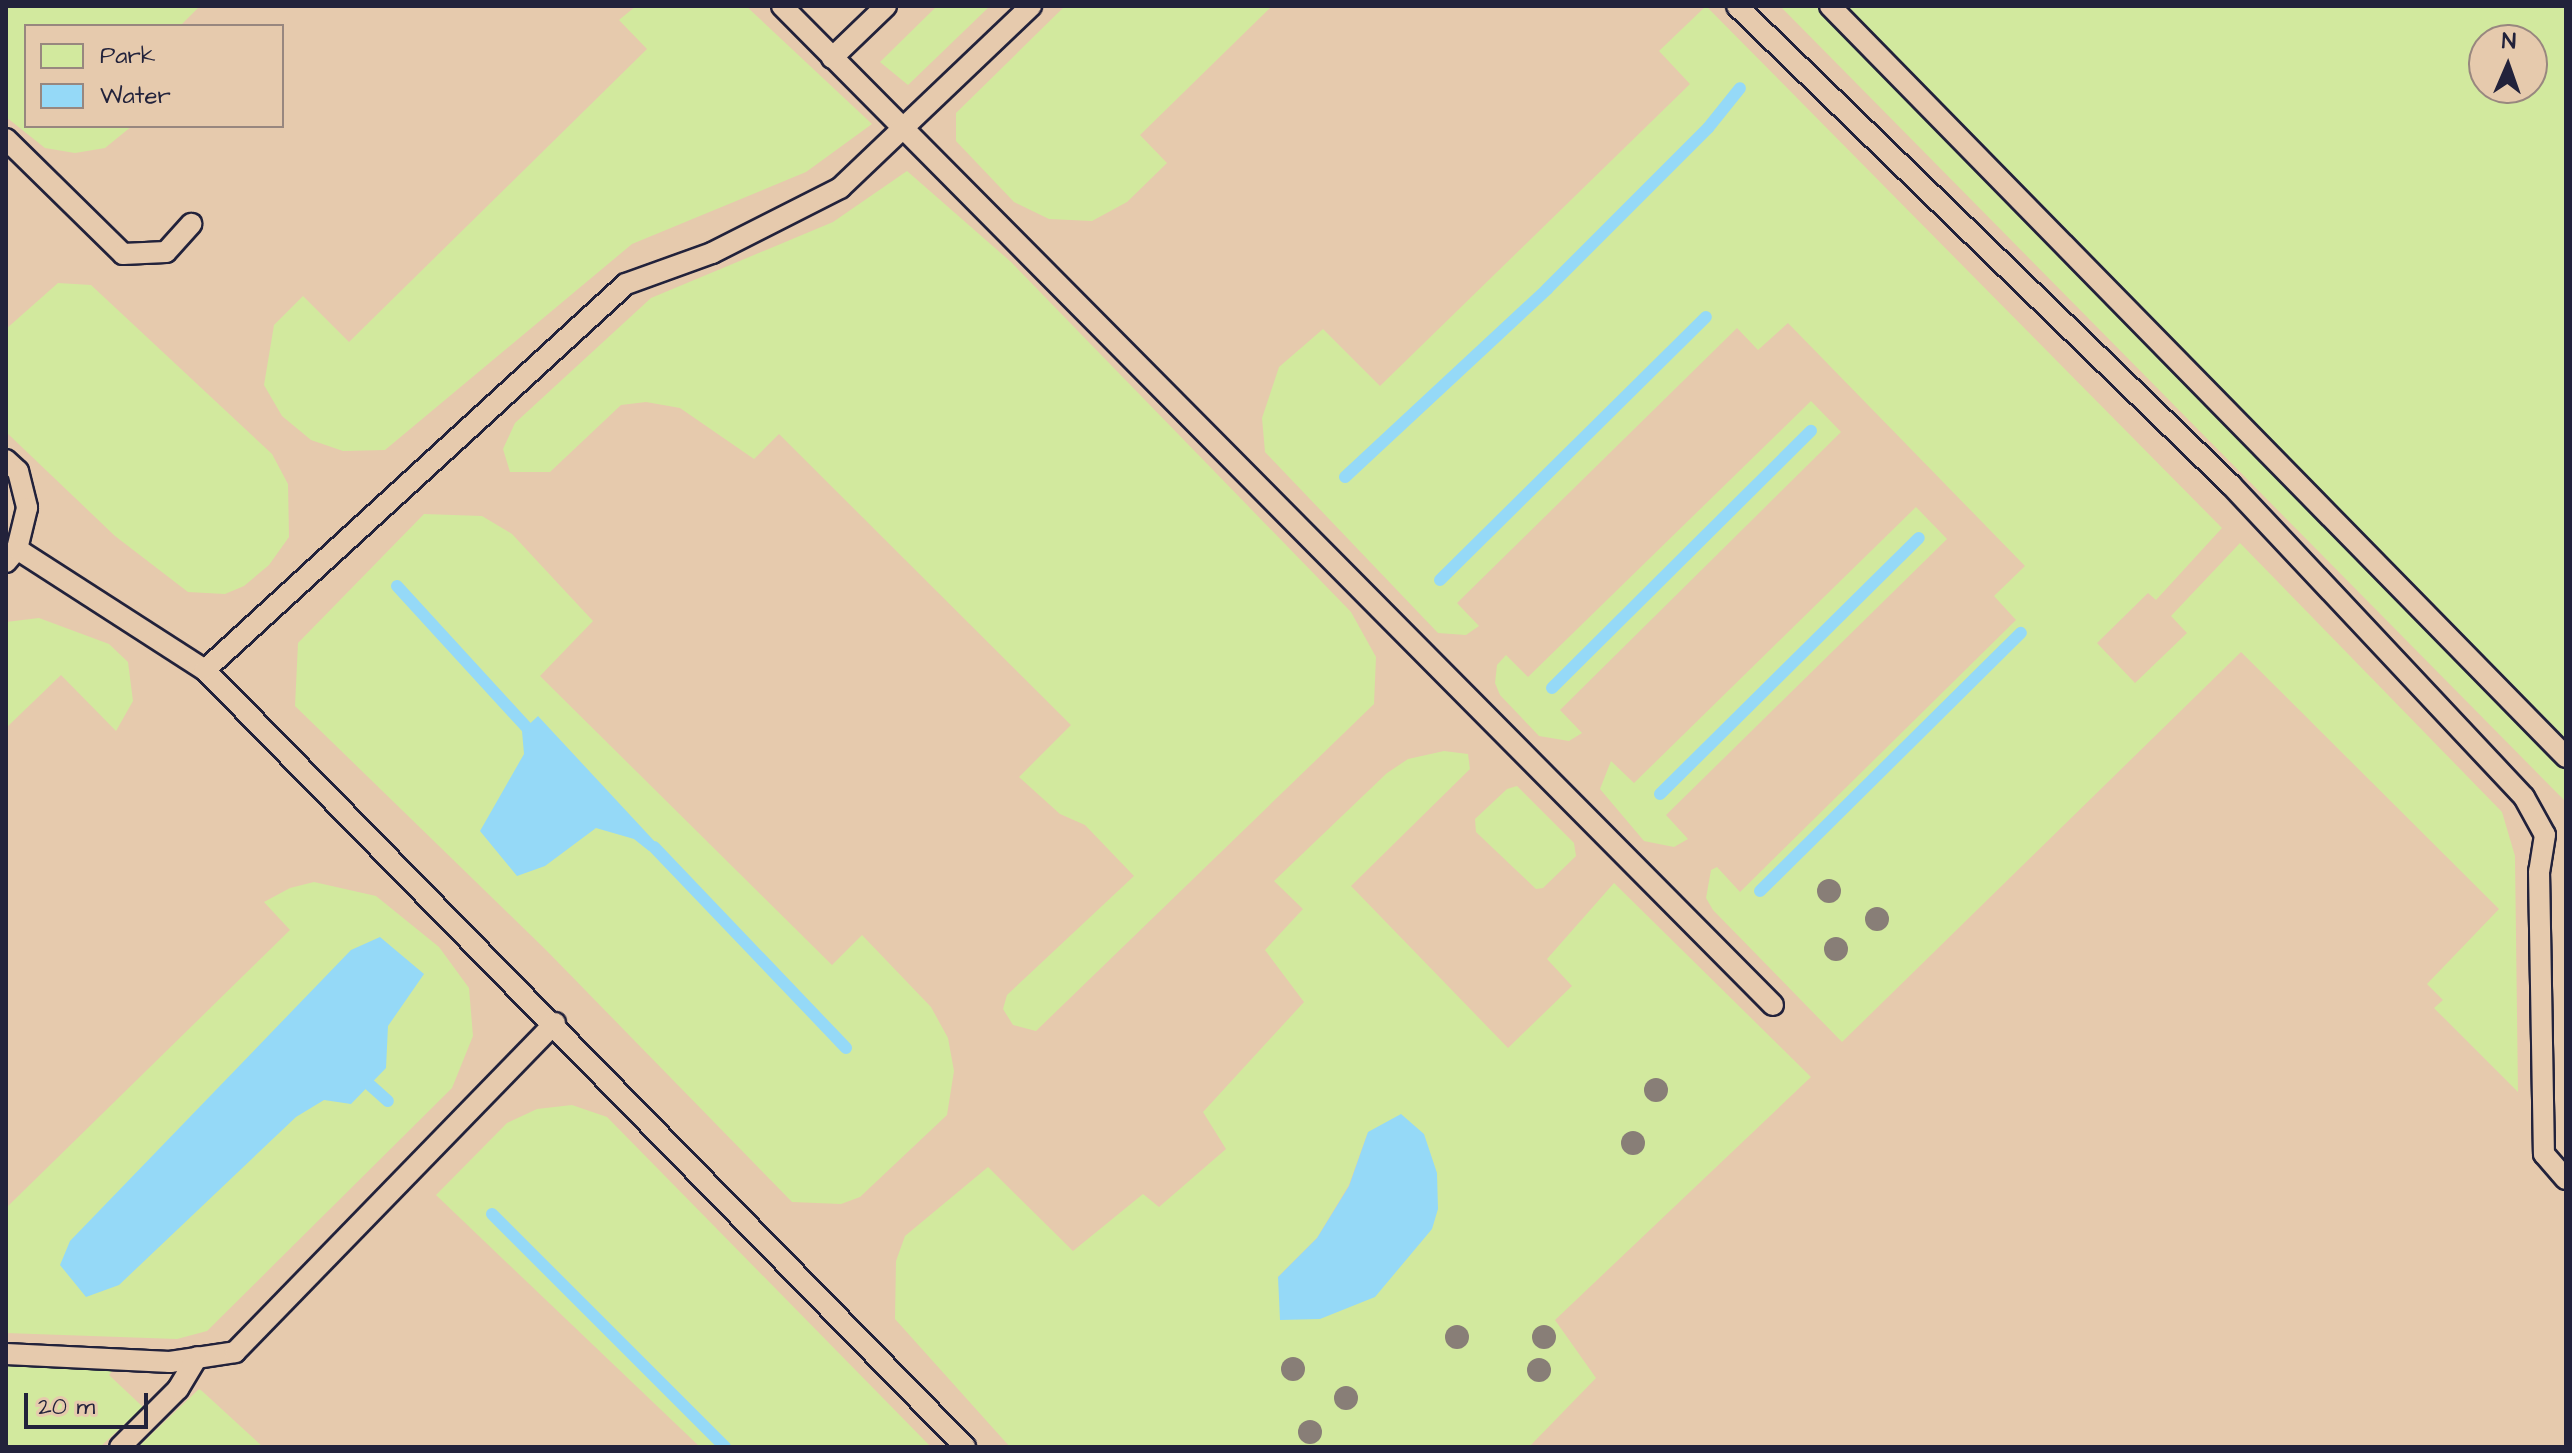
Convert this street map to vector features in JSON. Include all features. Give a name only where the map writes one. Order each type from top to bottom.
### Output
[{"type":"lane","points":[[782,6],[1773,1005]]},
{"type":"lane","points":[[832,58],[886,6]]},
{"type":"lane","points":[[205,670],[626,284],[712,253],[840,188],[1031,6]]},
{"type":"lane","points":[[1737,6],[2231,485],[2524,797],[2545,835],[2539,871],[2544,1154],[2566,1179]]},
{"type":"lane","points":[[1830,6],[2566,757]]},
{"type":"lane","points":[[6,139],[123,254],[166,252],[191,224]]},
{"type":"lane","points":[[6,460],[18,471],[27,508],[11,556],[205,670],[555,1023],[965,1447]]},
{"type":"lane","points":[[6,1354],[170,1362],[235,1352],[555,1023]]},
{"type":"lane","points":[[120,1447],[178,1389],[197,1357]]},
{"type":"green space","points":[[6,6],[200,6],[182,24],[24,24],[24,128],[130,128],[105,148],[75,153],[45,148],[6,117]]},
{"type":"green space","points":[[636,6],[746,6],[872,124],[806,172],[632,244],[385,450],[343,451],[311,440],[282,416],[264,385],[274,325],[303,296],[349,342],[647,49],[619,20]]},
{"type":"green space","points":[[937,6],[990,6],[908,85],[880,62]]},
{"type":"green space","points":[[1065,6],[1272,6],[1140,135],[1167,163],[1127,202],[1092,221],[1049,219],[1014,202],[956,141],[956,113]]},
{"type":"green space","points":[[1706,6],[2222,528],[2156,600],[2148,593],[2097,643],[2135,683],[2187,633],[2171,616],[2240,543],[2502,812],[2515,856],[2518,1092],[2434,1008],[2443,1000],[2427,984],[2499,909],[2241,652],[1842,1042],[1713,910],[1706,898],[1711,870],[1717,867],[1740,892],[2016,620],[1994,596],[2025,566],[1788,323],[1758,350],[1737,328],[1457,603],[1479,626],[1466,635],[1438,633],[1265,452],[1262,418],[1279,367],[1323,329],[1380,386],[1690,84],[1659,51]]},
{"type":"green space","points":[[1780,6],[1818,6],[2566,762],[2566,802]]},
{"type":"green space","points":[[1842,6],[2566,6],[2566,741],[2431,601]]},
{"type":"green space","points":[[907,171],[1011,262],[1351,612],[1376,657],[1374,704],[1036,1031],[1013,1025],[1003,1009],[1007,995],[1134,876],[1085,825],[1060,814],[1019,777],[1071,725],[779,434],[754,459],[680,408],[646,402],[621,405],[550,472],[510,472],[503,449],[515,423],[651,298],[833,222]]},
{"type":"green space","points":[[58,283],[91,285],[272,454],[288,484],[289,537],[269,565],[244,586],[225,594],[188,592],[115,536],[6,432],[6,329]]},
{"type":"green space","points":[[1811,401],[1841,432],[1560,710],[1582,733],[1569,741],[1539,736],[1500,695],[1495,683],[1497,665],[1506,655],[1528,677]]},
{"type":"green space","points":[[1916,507],[1947,539],[1666,815],[1688,839],[1674,847],[1644,841],[1600,789],[1611,761],[1634,783]]},
{"type":"green space","points":[[424,514],[482,516],[512,534],[593,621],[540,676],[832,965],[862,935],[931,1007],[948,1038],[954,1071],[947,1115],[860,1197],[841,1204],[792,1202],[547,951],[295,706],[298,643]]},
{"type":"green space","points":[[39,618],[109,644],[128,662],[133,701],[116,731],[61,675],[6,728],[6,622]]},
{"type":"green space","points":[[1444,751],[1468,754],[1470,769],[1351,886],[1508,1048],[1572,986],[1547,959],[1614,883],[1811,1077],[1555,1320],[1596,1378],[1529,1447],[1010,1447],[895,1319],[896,1261],[905,1236],[988,1167],[1073,1251],[1143,1194],[1159,1207],[1226,1149],[1203,1112],[1304,1002],[1265,950],[1303,909],[1274,881],[1387,773],[1408,759]],"holes":[[[1368,1132],[1320,1319],[1278,1277],[1317,1238],[1349,1185]]]},
{"type":"green space","points":[[1517,786],[1574,843],[1576,856],[1543,888],[1536,889],[1476,832],[1475,819],[1507,789]]},
{"type":"green space","points":[[314,882],[376,896],[439,947],[469,988],[473,1036],[452,1088],[207,1331],[177,1339],[6,1333],[6,1208],[290,930],[264,902],[290,888]]},
{"type":"green space","points":[[572,1105],[607,1117],[931,1447],[700,1447],[436,1195],[507,1123],[537,1109]]},
{"type":"green space","points":[[6,1362],[117,1365],[109,1375],[143,1407],[100,1447],[6,1447]]},
{"type":"green space","points":[[199,1389],[202,1391],[263,1447],[138,1447]]},
{"type":"water","points":[[538,716],[657,844],[649,851],[634,839],[596,828],[545,866],[517,876],[480,831],[524,754],[522,731]]},
{"type":"water","points":[[380,937],[424,974],[388,1026],[386,1068],[351,1104],[324,1100],[296,1117],[119,1285],[86,1297],[60,1265],[70,1241],[351,950]]},
{"type":"water","points":[[1401,1114],[1424,1134],[1437,1173],[1438,1209],[1432,1229],[1375,1297],[1320,1319],[1280,1320],[1278,1277],[1317,1238],[1349,1186],[1368,1132]]},
{"type":"waterway","points":[[1345,477],[1547,289],[1708,128],[1740,88]]},
{"type":"waterway","points":[[1440,580],[1706,317]]},
{"type":"waterway","points":[[1552,688],[1811,431]]},
{"type":"waterway","points":[[1660,794],[1919,538]]},
{"type":"waterway","points":[[397,586],[526,727]]},
{"type":"waterway","points":[[1760,891],[2021,633]]},
{"type":"waterway","points":[[654,847],[846,1048]]},
{"type":"waterway","points":[[370,1085],[388,1101]]},
{"type":"waterway","points":[[492,1214],[725,1447]]}]
